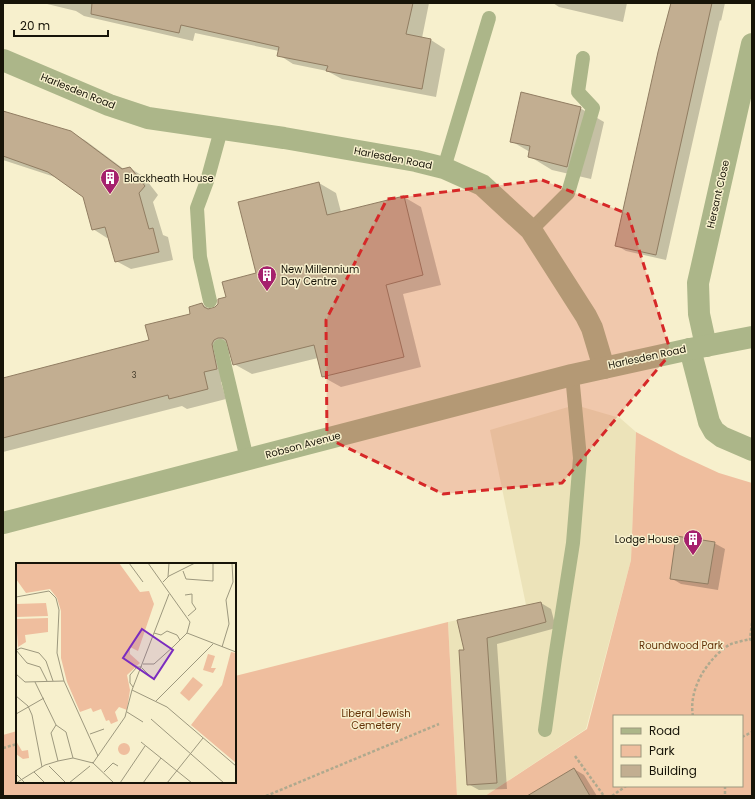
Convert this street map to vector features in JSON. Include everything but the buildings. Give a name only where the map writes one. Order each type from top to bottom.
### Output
[{"type":"street","name":"Hersant Close","points":[[698,347],[698,283],[752,44]]},
{"type":"street","name":"Harlesden Road","points":[[3,60],[109,105],[148,118],[221,130],[284,138],[416,161],[444,168],[482,184],[531,230],[586,316],[592,328],[604,368],[698,347],[752,337]]},
{"type":"street","name":"Harlesden Road","points":[[698,347],[709,422],[714,431],[722,437],[752,450]]},
{"type":"street","name":"Robson Avenue","points":[[3,522],[604,368]]},
{"type":"lane","points":[[444,168],[489,18]]},
{"type":"lane","points":[[531,230],[568,193],[593,108],[578,92],[583,58]]},
{"type":"lane","points":[[210,301],[200,257],[197,208],[207,181],[221,130]]},
{"type":"lane","points":[[220,346],[247,459]]},
{"type":"lane","points":[[545,730],[573,543],[580,458],[572,375]]},
{"type":"path","points":[[752,623],[750,639],[752,642]]},
{"type":"path","points":[[693,715],[691,707],[698,682],[712,659],[730,645],[750,639]]},
{"type":"path","points":[[266,796],[439,724]]},
{"type":"path","points":[[743,736],[752,732]]},
{"type":"path","points":[[3,748],[16,744]]},
{"type":"path","points":[[575,756],[604,796]]},
{"type":"path","points":[[612,796],[625,787]]},
{"type":"highlighted area","points":[[542,180],[628,214],[671,353],[562,483],[443,494],[327,438],[326,320],[387,199]]},
{"type":"shaded area","points":[[575,405],[620,418],[636,432],[631,560],[586,729],[485,796],[457,796],[448,622],[526,605],[490,430]]},
{"type":"green space","name":"Roundwood Park","points":[[636,432],[719,473],[752,483],[752,796],[485,796],[587,729],[631,560]]},
{"type":"green space","name":"Liberal Jewish Cemetery","points":[[448,622],[457,796],[3,796],[3,735],[16,731],[16,783],[236,783],[236,676]]},
{"type":"place","name":"Blackheath House","points":[[110,195]]},
{"type":"place","name":"New Millennium Day Centre","points":[[267,292]]},
{"type":"place","name":"Lodge House","points":[[693,556]]}]
